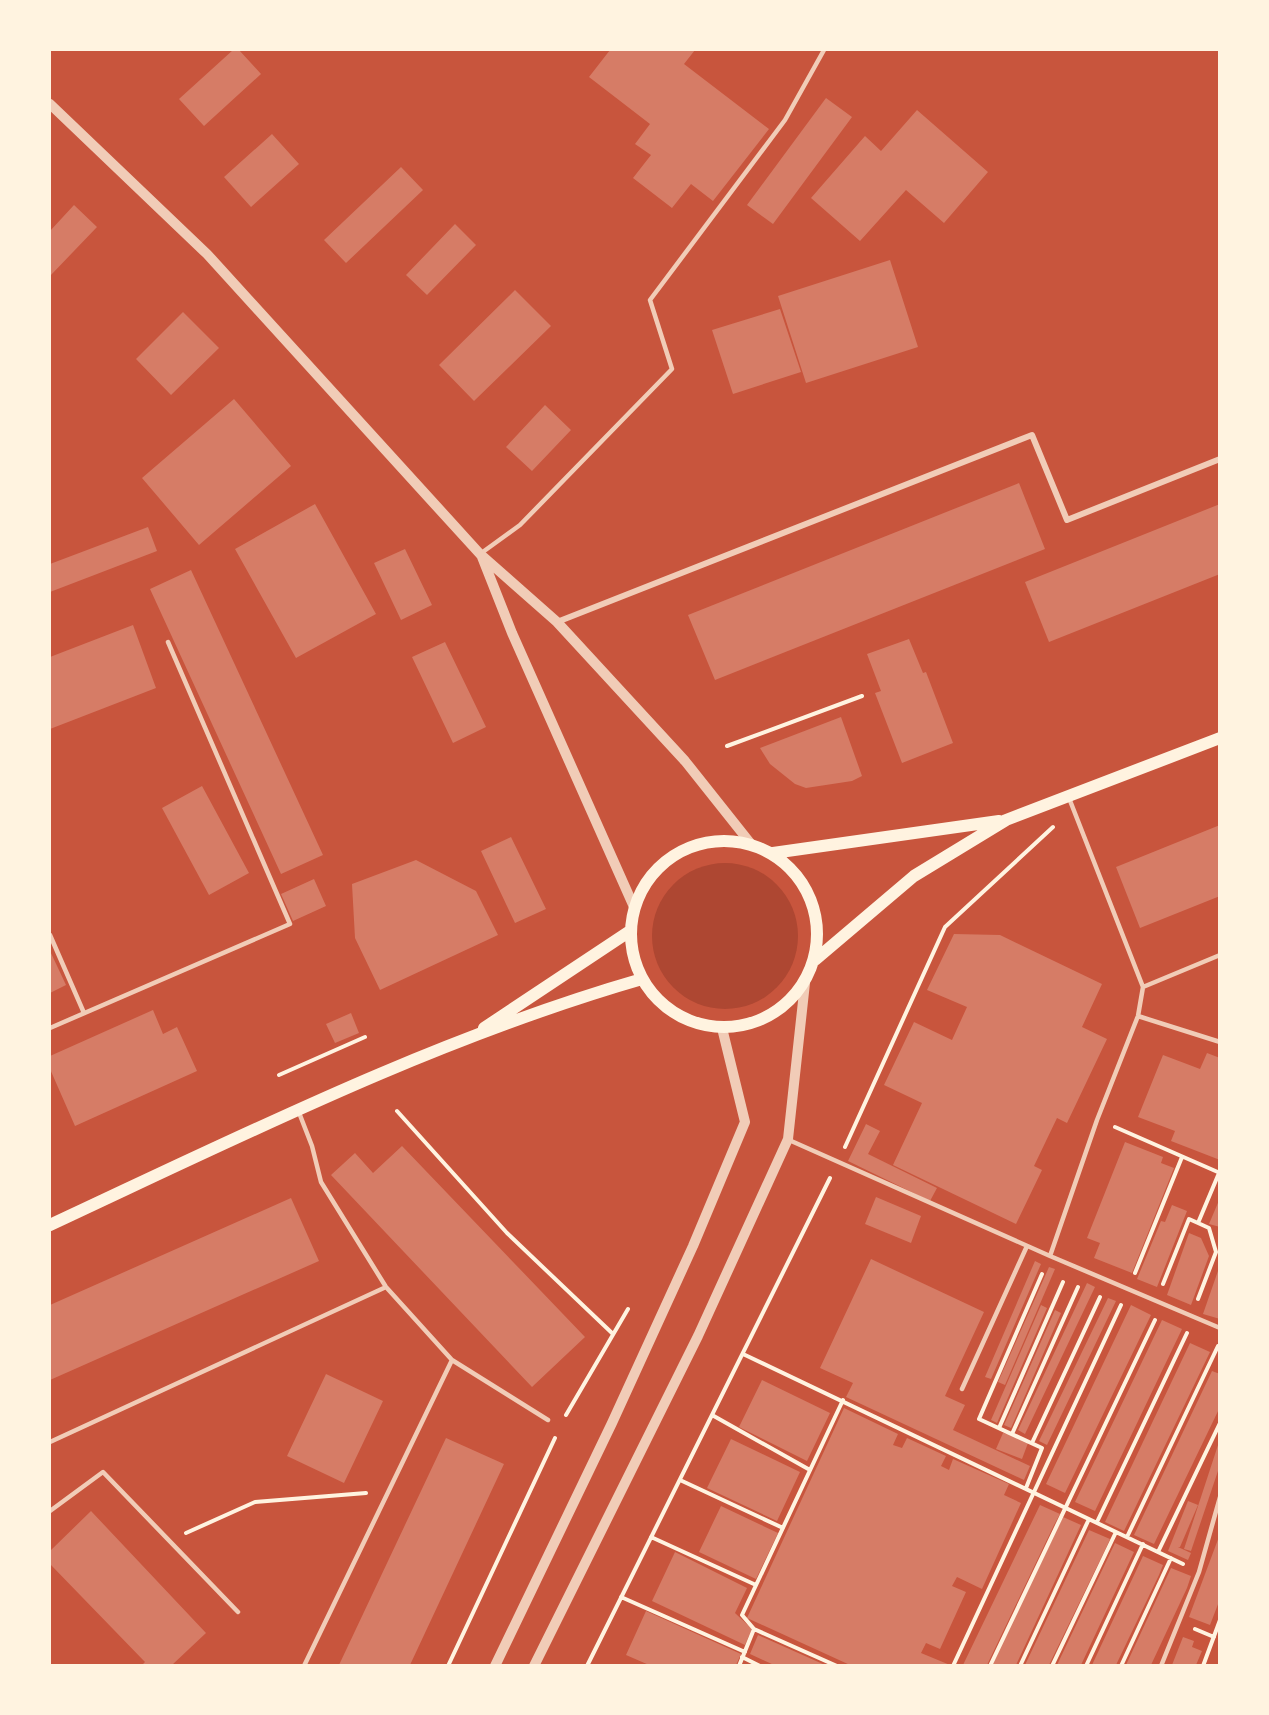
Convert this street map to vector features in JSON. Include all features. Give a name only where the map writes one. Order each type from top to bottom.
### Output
[{"type":"main road","points":[[815,960],[914,876],[1006,820],[1220,738]]},
{"type":"main road","points":[[773,853],[1006,820]]},
{"type":"main road","points":[[726,840],[751,844],[773,853],[792,869],[807,889],[816,912],[819,936],[815,960],[805,983],[789,1002],[770,1016],[747,1025],[722,1028],[698,1024],[675,1014],[656,998],[642,979],[633,956],[630,931],[634,906],[644,885],[659,866],[679,851],[702,842],[726,840]]},
{"type":"main road","points":[[469,1039],[630,931]]},
{"type":"main road","points":[[50,1225],[298,1110],[469,1039],[581,996],[642,979]]},
{"type":"street","points":[[50,104],[207,254],[480,554],[557,622],[685,761],[751,844]]},
{"type":"street","points":[[557,622],[1032,435],[1067,520],[1220,459]]},
{"type":"street","points":[[480,554],[512,633],[634,906]]},
{"type":"street","points":[[534,1665],[707,1317],[788,1139],[805,983]]},
{"type":"street","points":[[495,1665],[612,1423],[693,1246],[745,1122],[722,1028]]},
{"type":"lane","points":[[480,554],[520,525],[672,369],[650,300],[785,120],[824,50]]},
{"type":"lane","points":[[50,1028],[290,924],[168,642]]},
{"type":"lane","points":[[1050,1256],[1138,1016],[1143,987],[1068,796]]},
{"type":"lane","points":[[50,934],[84,1013]]},
{"type":"lane","points":[[1143,987],[1220,955]]},
{"type":"lane","points":[[1138,1016],[1220,1042]]},
{"type":"lane","points":[[298,1110],[312,1146],[321,1182],[386,1287],[452,1360],[548,1420]]},
{"type":"lane","points":[[788,1139],[1070,1265],[1220,1328]]},
{"type":"lane","points":[[962,1389],[1027,1246]]},
{"type":"lane","points":[[50,1442],[386,1287]]},
{"type":"lane","points":[[304,1665],[452,1360]]},
{"type":"lane","points":[[50,1511],[103,1472],[238,1612]]},
{"type":"lane","points":[[1161,1665],[1199,1572],[1220,1497]]},
{"type":"path","points":[[727,746],[862,696]]},
{"type":"path","points":[[279,1075],[365,1037]]},
{"type":"path","points":[[397,1111],[507,1233],[613,1334]]},
{"type":"path","points":[[1098,1120],[1219,1173],[1198,1223]]},
{"type":"path","points":[[953,1665],[1128,1290],[1182,1157]]},
{"type":"path","points":[[1097,1522],[1193,1317],[1216,1252],[1209,1228],[1189,1219],[1156,1302]]},
{"type":"path","points":[[1026,1488],[1042,1448],[979,1419],[1050,1256]]},
{"type":"path","points":[[999,1428],[1070,1265]]},
{"type":"path","points":[[1012,1434],[1085,1271]]},
{"type":"path","points":[[1032,1443],[1108,1281]]},
{"type":"path","points":[[990,1665],[1162,1304]]},
{"type":"path","points":[[561,1425],[628,1309]]},
{"type":"path","points":[[1127,1536],[1220,1342]]},
{"type":"path","points":[[743,1354],[1199,1572]]},
{"type":"path","points":[[837,1665],[754,1629],[742,1616],[843,1400]]},
{"type":"path","points":[[712,1415],[810,1470]]},
{"type":"path","points":[[1158,1552],[1220,1423]]},
{"type":"path","points":[[448,1665],[556,1435]]},
{"type":"path","points":[[680,1480],[783,1528]]},
{"type":"path","points":[[169,1541],[255,1502],[388,1491]]},
{"type":"path","points":[[1020,1665],[1089,1519]]},
{"type":"path","points":[[1052,1665],[1116,1532]]},
{"type":"path","points":[[651,1538],[756,1585]]},
{"type":"path","points":[[1086,1665],[1143,1544]]},
{"type":"path","points":[[1121,1665],[1171,1558]]},
{"type":"path","points":[[621,1597],[745,1652]]},
{"type":"path","points":[[1203,1665],[1220,1620]]},
{"type":"path","points":[[739,1665],[754,1629]]},
{"type":"path","points":[[742,1657],[760,1665]]},
{"type":"shaded area","points":[[725,863],[753,869],[765,875],[776,885],[786,896],[792,908],[798,936],[792,964],[786,976],[776,987],[765,997],[753,1003],[725,1009],[697,1003],[685,997],[674,987],[664,976],[658,964],[652,936],[658,908],[664,896],[674,885],[685,875],[697,869]]},
{"type":"building","points":[[233,50],[239,50],[261,74],[204,126],[179,99]]},
{"type":"building","points":[[610,50],[695,50],[684,64],[769,129],[713,201],[691,184],[672,208],[633,178],[651,155],[635,144],[650,124],[589,77]]},
{"type":"building","points":[[826,98],[852,117],[773,224],[747,205]]},
{"type":"building","points":[[917,110],[988,172],[944,223],[906,190],[860,241],[811,198],[865,136],[881,151]]},
{"type":"building","points":[[272,134],[299,164],[251,207],[224,177]]},
{"type":"building","points":[[401,167],[423,190],[346,263],[324,240]]},
{"type":"building","points":[[74,205],[97,227],[50,276],[50,231]]},
{"type":"building","points":[[455,224],[476,245],[427,295],[406,275]]},
{"type":"building","points":[[890,260],[918,347],[806,383],[778,296]]},
{"type":"building","points":[[515,290],[551,326],[474,401],[439,365]]},
{"type":"building","points":[[780,309],[801,372],[733,394],[712,330]]},
{"type":"building","points":[[183,312],[219,348],[171,395],[136,359]]},
{"type":"building","points":[[234,399],[291,466],[199,545],[142,478]]},
{"type":"building","points":[[545,405],[571,430],[532,471],[506,447]]},
{"type":"building","points":[[1019,483],[1045,549],[715,680],[688,615]]},
{"type":"building","points":[[315,504],[376,614],[296,658],[235,549]]},
{"type":"building","points":[[1220,504],[1220,574],[1049,642],[1025,582]]},
{"type":"building","points":[[148,527],[157,551],[50,592],[50,564]]},
{"type":"building","points":[[405,549],[432,605],[401,620],[374,563]]},
{"type":"building","points":[[191,570],[323,855],[281,874],[150,589]]},
{"type":"building","points":[[133,625],[156,688],[50,729],[50,657]]},
{"type":"building","points":[[909,639],[923,673],[926,672],[953,743],[902,763],[875,693],[881,691],[867,654]]},
{"type":"building","points":[[445,642],[486,727],[453,743],[412,657]]},
{"type":"building","points":[[841,717],[862,776],[852,781],[806,788],[795,784],[770,764],[760,748]]},
{"type":"building","points":[[202,786],[249,873],[209,895],[162,808]]},
{"type":"building","points":[[1220,825],[1220,896],[1140,928],[1116,867]]},
{"type":"building","points":[[511,837],[546,909],[515,923],[481,851]]},
{"type":"building","points":[[416,860],[476,891],[498,935],[380,990],[355,938],[352,884]]},
{"type":"building","points":[[314,879],[326,906],[293,921],[281,894]]},
{"type":"building","points":[[954,934],[1000,935],[1102,984],[1082,1027],[1107,1039],[1067,1123],[1057,1118],[1034,1166],[1042,1170],[1016,1224],[893,1165],[922,1103],[884,1085],[914,1022],[952,1040],[967,1007],[927,990]]},
{"type":"building","points":[[50,951],[66,985],[50,993]]},
{"type":"building","points":[[153,1010],[163,1034],[177,1027],[197,1071],[75,1126],[50,1069],[50,1056]]},
{"type":"building","points":[[351,1013],[359,1033],[335,1043],[326,1024]]},
{"type":"building","points":[[1207,1053],[1220,1058],[1220,1160],[1171,1141],[1175,1131],[1138,1117],[1163,1055],[1200,1069]]},
{"type":"building","points":[[866,1124],[880,1131],[868,1154],[937,1188],[930,1201],[848,1161]]},
{"type":"building","points":[[1125,1142],[1163,1157],[1161,1163],[1174,1168],[1132,1273],[1094,1258],[1100,1243],[1087,1238]]},
{"type":"building","points":[[402,1146],[585,1337],[532,1387],[331,1175],[355,1153],[373,1173]]},
{"type":"building","points":[[876,1197],[921,1216],[911,1243],[865,1224]]},
{"type":"building","points":[[291,1198],[319,1261],[50,1380],[50,1305]]},
{"type":"building","points":[[1220,1198],[1220,1227],[1209,1224]]},
{"type":"building","points":[[1172,1205],[1187,1211],[1157,1287],[1137,1279],[1161,1221],[1165,1222]]},
{"type":"building","points":[[1189,1233],[1201,1238],[1209,1256],[1191,1305],[1167,1295]]},
{"type":"building","points":[[871,1259],[984,1312],[945,1396],[965,1405],[953,1430],[1030,1466],[1024,1480],[846,1397],[853,1383],[820,1368]]},
{"type":"building","points":[[1035,1261],[1041,1264],[991,1379],[985,1377]]},
{"type":"building","points":[[1049,1267],[1055,1269],[1005,1385],[998,1382]]},
{"type":"building","points":[[1220,1268],[1220,1319],[1203,1314]]},
{"type":"building","points":[[1087,1283],[1095,1287],[1025,1434],[1018,1430]]},
{"type":"building","points":[[1108,1298],[1116,1301],[1047,1445],[1039,1441]]},
{"type":"building","points":[[1041,1305],[1047,1308],[997,1423],[991,1420]]},
{"type":"building","points":[[1131,1305],[1151,1315],[1065,1493],[1046,1484]]},
{"type":"building","points":[[1055,1310],[1061,1313],[1011,1428],[1004,1425]]},
{"type":"building","points":[[1162,1320],[1182,1329],[1095,1511],[1075,1502]]},
{"type":"building","points":[[1190,1343],[1210,1352],[1124,1531],[1105,1522]]},
{"type":"building","points":[[1212,1371],[1220,1374],[1220,1407],[1154,1544],[1134,1535]]},
{"type":"building","points":[[326,1374],[383,1401],[344,1483],[287,1456]]},
{"type":"building","points":[[762,1380],[830,1413],[807,1461],[739,1427]]},
{"type":"building","points":[[844,1408],[898,1434],[893,1445],[902,1448],[907,1438],[946,1456],[941,1466],[949,1470],[953,1459],[1009,1484],[1004,1495],[1021,1503],[982,1589],[957,1577],[952,1586],[966,1592],[940,1649],[926,1643],[921,1653],[950,1665],[850,1665],[747,1618]]},
{"type":"building","points":[[1003,1433],[1012,1434],[1028,1443],[1022,1459],[996,1449]]},
{"type":"building","points":[[446,1438],[504,1464],[410,1665],[339,1665]]},
{"type":"building","points":[[731,1439],[800,1472],[777,1521],[707,1488]]},
{"type":"building","points":[[1219,1442],[1220,1465],[1191,1551],[1184,1549]]},
{"type":"building","points":[[1188,1501],[1198,1505],[1180,1547],[1178,1547],[1191,1553],[1188,1560],[1168,1551]]},
{"type":"building","points":[[1040,1505],[1060,1514],[987,1665],[963,1665]]},
{"type":"building","points":[[721,1506],[778,1533],[756,1579],[699,1552]]},
{"type":"building","points":[[91,1511],[206,1633],[172,1665],[142,1665],[145,1662],[50,1564],[50,1551]]},
{"type":"building","points":[[1063,1517],[1081,1525],[1016,1665],[992,1665]]},
{"type":"building","points":[[1089,1530],[1110,1539],[1105,1550],[1049,1665],[1025,1665]]},
{"type":"building","points":[[1220,1534],[1220,1599],[1210,1625],[1189,1617]]},
{"type":"building","points":[[1115,1543],[1134,1552],[1081,1665],[1057,1665]]},
{"type":"building","points":[[675,1552],[747,1588],[735,1613],[752,1629],[745,1645],[652,1601]]},
{"type":"building","points":[[1143,1556],[1163,1565],[1159,1575],[1116,1665],[1092,1665]]},
{"type":"building","points":[[1171,1568],[1191,1576],[1187,1588],[1151,1665],[1126,1665]]},
{"type":"building","points":[[646,1611],[741,1654],[736,1665],[649,1665],[626,1655]]},
{"type":"building","points":[[758,1635],[825,1665],[774,1665],[750,1654]]},
{"type":"building","points":[[1183,1637],[1194,1641],[1192,1647],[1202,1651],[1196,1665],[1172,1665]]}]
